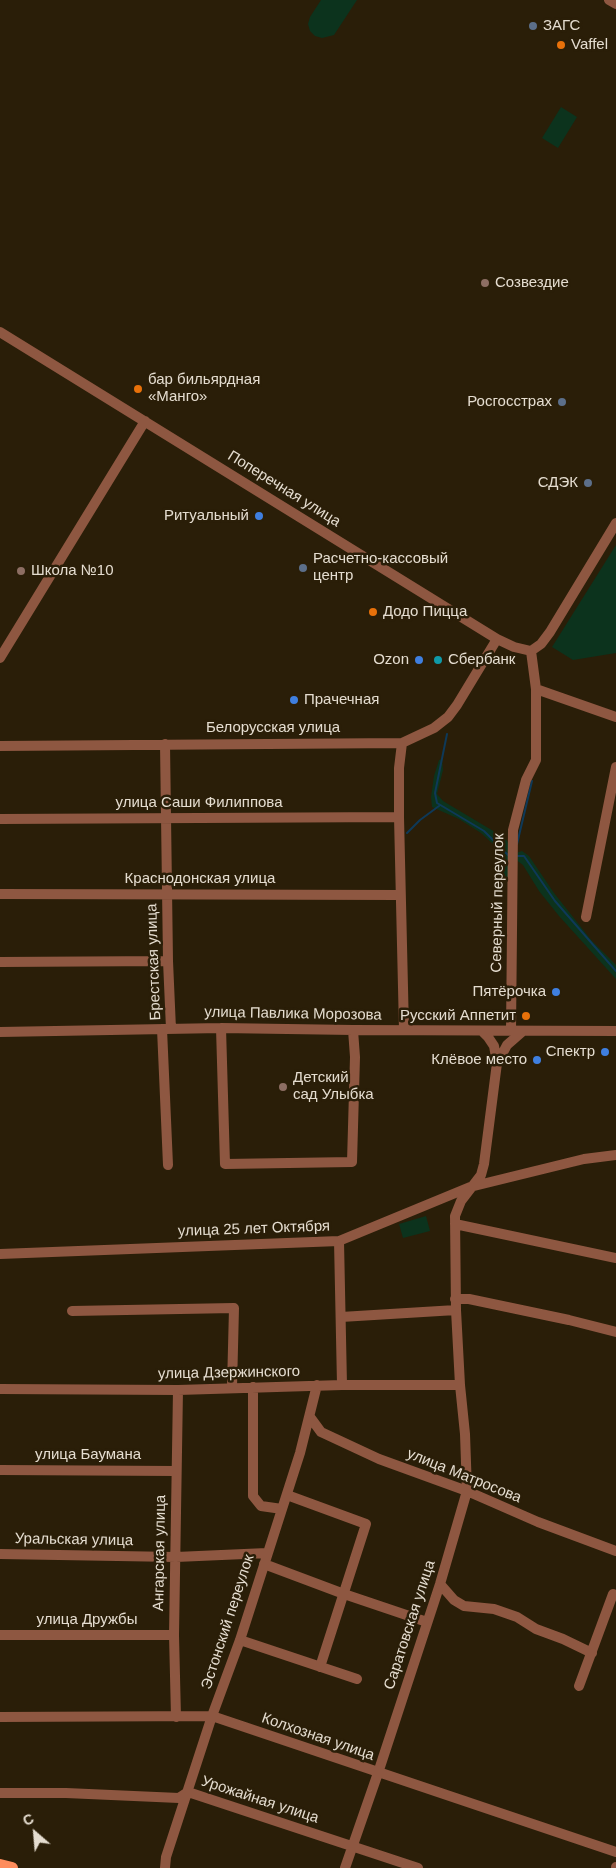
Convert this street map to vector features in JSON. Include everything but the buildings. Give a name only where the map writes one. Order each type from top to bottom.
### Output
[{"type":"main road","points":[[0,1864],[12,1868]]},
{"type":"street","name":"Поперечная улица","points":[[0,332],[497,640],[531,651]]},
{"type":"street","points":[[0,658],[145,421]]},
{"type":"street","points":[[531,651],[541,644],[550,632],[616,523]]},
{"type":"street","name":"Белорусская улица","points":[[0,746],[402,742],[434,728],[448,717],[497,640]]},
{"type":"street","name":"Северный переулок","points":[[511,1031],[513,830],[526,780],[536,760],[536,689],[531,651]]},
{"type":"street","points":[[536,689],[616,717]]},
{"type":"street","points":[[402,742],[399,768],[398,817],[404,1030]]},
{"type":"street","name":"Брестская улица","points":[[165,744],[168,1165]]},
{"type":"street","points":[[586,917],[616,767]]},
{"type":"street","name":"улица Саши Филиппова","points":[[0,819],[398,817]]},
{"type":"street","name":"Краснодонская улица","points":[[0,894],[400,895]]},
{"type":"street","points":[[0,962],[168,961]]},
{"type":"street","points":[[221,1028],[225,1164],[352,1162],[355,1058],[353,1030]]},
{"type":"street","name":"улица Павлика Морозова","points":[[0,1032],[221,1028],[482,1031],[616,1030]]},
{"type":"street","points":[[482,1031],[494,1046],[498,1063]]},
{"type":"street","points":[[498,1063],[507,1045],[523,1031]]},
{"type":"street","name":"Саратовская улица","points":[[345,1868],[440,1584],[467,1491],[465,1434],[455,1299],[456,1210],[483,1170],[498,1063]]},
{"type":"street","name":"улица 25 лет Октября","points":[[0,1254],[339,1241],[470,1187],[584,1159],[616,1155]]},
{"type":"street","points":[[455,1224],[616,1258]]},
{"type":"street","points":[[339,1241],[342,1385]]},
{"type":"street","points":[[455,1299],[469,1299],[616,1332]]},
{"type":"street","points":[[72,1311],[234,1308],[232,1387]]},
{"type":"street","points":[[341,1317],[456,1310]]},
{"type":"street","name":"улица Дзержинского","points":[[0,1389],[178,1390],[317,1385],[460,1385]]},
{"type":"street","name":"Эстонский переулок","points":[[167,1867],[166,1857],[212,1716],[240,1640],[266,1553],[287,1495],[310,1417],[317,1385]]},
{"type":"street","points":[[253,1387],[253,1496],[261,1506],[282,1509]]},
{"type":"street","name":"Ангарская улица","points":[[176,1717],[174,1635],[178,1390]]},
{"type":"street","name":"улица Матросова","points":[[310,1417],[314,1426],[328,1436],[380,1459],[467,1491],[538,1522],[616,1550]]},
{"type":"street","name":"улица Баумана","points":[[0,1470],[176,1471]]},
{"type":"street","points":[[287,1495],[366,1524],[320,1667]]},
{"type":"street","name":"Уральская улица","points":[[0,1554],[176,1557],[266,1553]]},
{"type":"street","points":[[264,1564],[427,1622]]},
{"type":"street","points":[[440,1584],[454,1600],[464,1606],[494,1609],[592,1653]]},
{"type":"street","points":[[579,1686],[613,1594]]},
{"type":"street","name":"улица Дружбы","points":[[0,1635],[174,1635]]},
{"type":"street","points":[[240,1640],[357,1679]]},
{"type":"street","name":"Колхозная улица","points":[[0,1717],[212,1716],[616,1852]]},
{"type":"street","name":"Урожайная улица","points":[[0,1793],[66,1792],[179,1798],[188,1792],[418,1868]]},
{"type":"green space","points":[[321,0],[357,0],[334,35],[322,38],[315,36],[310,31],[308,24],[310,17]]},
{"type":"green space","points":[[561,107],[577,117],[558,148],[542,138]]},
{"type":"green space","points":[[616,545],[616,653],[573,660],[552,647]]},
{"type":"green space","points":[[442,759],[443,770],[437,794],[443,801],[505,838],[509,844],[509,877],[506,881],[493,844],[481,833],[459,819],[432,807],[431,797],[434,776],[439,760]]},
{"type":"green space","points":[[522,851],[529,856],[554,893],[592,941],[616,965],[616,979],[559,916],[539,891],[523,865],[515,859],[516,853]]},
{"type":"green space","points":[[426,1216],[430,1231],[403,1238],[399,1224]]},
{"type":"waterway","points":[[447,734],[435,793],[437,803],[484,831],[509,856]]},
{"type":"waterway","points":[[517,844],[532,781]]},
{"type":"waterway","points":[[407,833],[420,820],[439,806]]},
{"type":"waterway","points":[[515,856],[524,856],[555,901],[616,971]]},
{"type":"place","name":"ЗАГС","points":[[533,26]]},
{"type":"place","name":"Vaffel","points":[[561,45]]},
{"type":"place","name":"Созвездие","points":[[485,283]]},
{"type":"place","name":"бар бильярдная «Манго»","points":[[138,389]]},
{"type":"place","name":"Росгосстрах","points":[[562,402]]},
{"type":"place","name":"СДЭК","points":[[588,483]]},
{"type":"place","name":"Ритуальный","points":[[259,516]]},
{"type":"place","name":"Расчетно-кассовый центр","points":[[303,568]]},
{"type":"place","name":"Школа №10","points":[[21,571]]},
{"type":"place","name":"Додо Пицца","points":[[373,612]]},
{"type":"place","name":"Ozon","points":[[419,660]]},
{"type":"place","name":"Сбербанк","points":[[438,660]]},
{"type":"place","name":"Прачечная","points":[[294,700]]},
{"type":"place","name":"Пятёрочка","points":[[556,992]]},
{"type":"place","name":"Русский Аппетит","points":[[526,1016]]},
{"type":"place","name":"Спектр","points":[[605,1052]]},
{"type":"place","name":"Клёвое место","points":[[537,1060]]},
{"type":"place","name":"Детский сад Улыбка","points":[[283,1087]]}]
